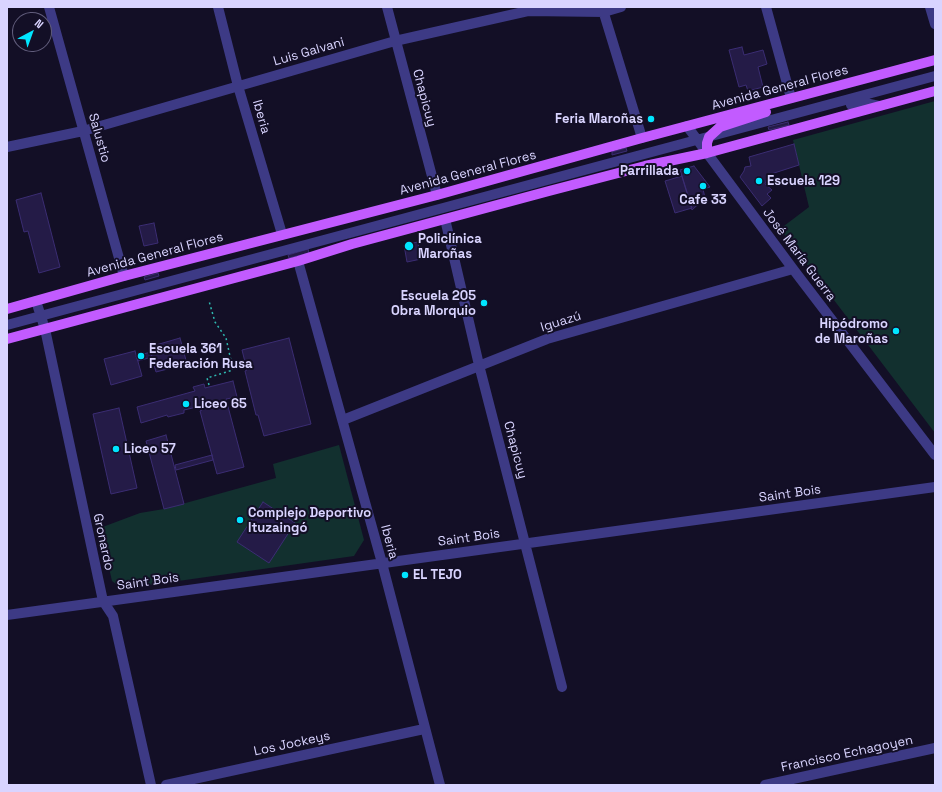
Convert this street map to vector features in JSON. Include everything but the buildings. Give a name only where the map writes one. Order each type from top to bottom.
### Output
[{"type":"main road","name":"Avenida General Flores","points":[[7,309],[124,276],[437,195],[642,138],[935,60]]},
{"type":"main road","name":"Avenida General Flores","points":[[7,339],[298,261],[352,244],[445,219],[645,166],[707,153],[935,91]]},
{"type":"main road","points":[[707,153],[707,143],[709,138],[717,130],[729,123],[774,109],[791,98]]},
{"type":"street","name":"Salustio","points":[[49,7],[124,276]]},
{"type":"street","name":"Iberia","points":[[218,7],[238,86],[282,234]]},
{"type":"street","name":"Chapicuy","points":[[387,7],[437,195]]},
{"type":"street","name":"Luis Galvani","points":[[7,147],[83,131],[395,41],[528,11],[603,9],[621,7]]},
{"type":"street","points":[[766,7],[791,98]]},
{"type":"street","points":[[930,7],[935,24]]},
{"type":"street","points":[[603,9],[642,138]]},
{"type":"street","name":"Avenida General Flores","points":[[7,325],[672,146],[698,141],[935,76]]},
{"type":"street","name":"Avenida General Flores","points":[[826,106],[841,108],[865,102],[883,105]]},
{"type":"street","name":"José María Guerra","points":[[687,126],[793,269],[935,455]]},
{"type":"street","name":"Chapicuy","points":[[445,219],[479,365],[562,687]]},
{"type":"street","name":"Iberia","points":[[298,261],[382,563],[424,729],[440,785]]},
{"type":"street","name":"Iguazú","points":[[343,420],[547,339],[793,269]]},
{"type":"street","name":"Gronardo","points":[[36,301],[45,329],[102,601],[113,616],[151,785]]},
{"type":"street","name":"Saint Bois","points":[[7,615],[935,487]]},
{"type":"street","name":"Los Jockeys","points":[[166,785],[424,729]]},
{"type":"street","name":"Francisco Echagoyen","points":[[765,785],[935,748]]},
{"type":"path","points":[[208,385],[207,378],[233,370],[226,338],[215,322],[209,301]]},
{"type":"green space","name":"Hipódromo de Maroñas","points":[[935,101],[935,433],[780,229],[809,207],[793,140]]},
{"type":"green space","name":"Complejo Deportivo Ituzaingó","points":[[339,445],[364,540],[354,556],[122,589],[112,581],[100,528],[140,513],[164,509],[276,478],[273,464]]},
{"type":"place","name":"Feria Maroñas","points":[[651,119]]},
{"type":"place","name":"Parrillada","points":[[687,171]]},
{"type":"place","name":"Escuela 129","points":[[759,181]]},
{"type":"place","name":"Cafe 33","points":[[703,186]]},
{"type":"place","name":"Policlínica Maroñas","points":[[409,246]]},
{"type":"place","name":"Escuela 205 Obra Morquio","points":[[484,303]]},
{"type":"place","name":"Hipódromo de Maroñas","points":[[896,331]]},
{"type":"place","name":"Escuela 361 Federación Rusa","points":[[141,356]]},
{"type":"place","name":"Liceo 65","points":[[186,404]]},
{"type":"place","name":"Liceo 57","points":[[116,449]]},
{"type":"place","name":"Complejo Deportivo Ituzaingó","points":[[240,520]]},
{"type":"place","name":"EL TEJO","points":[[405,575]]}]
